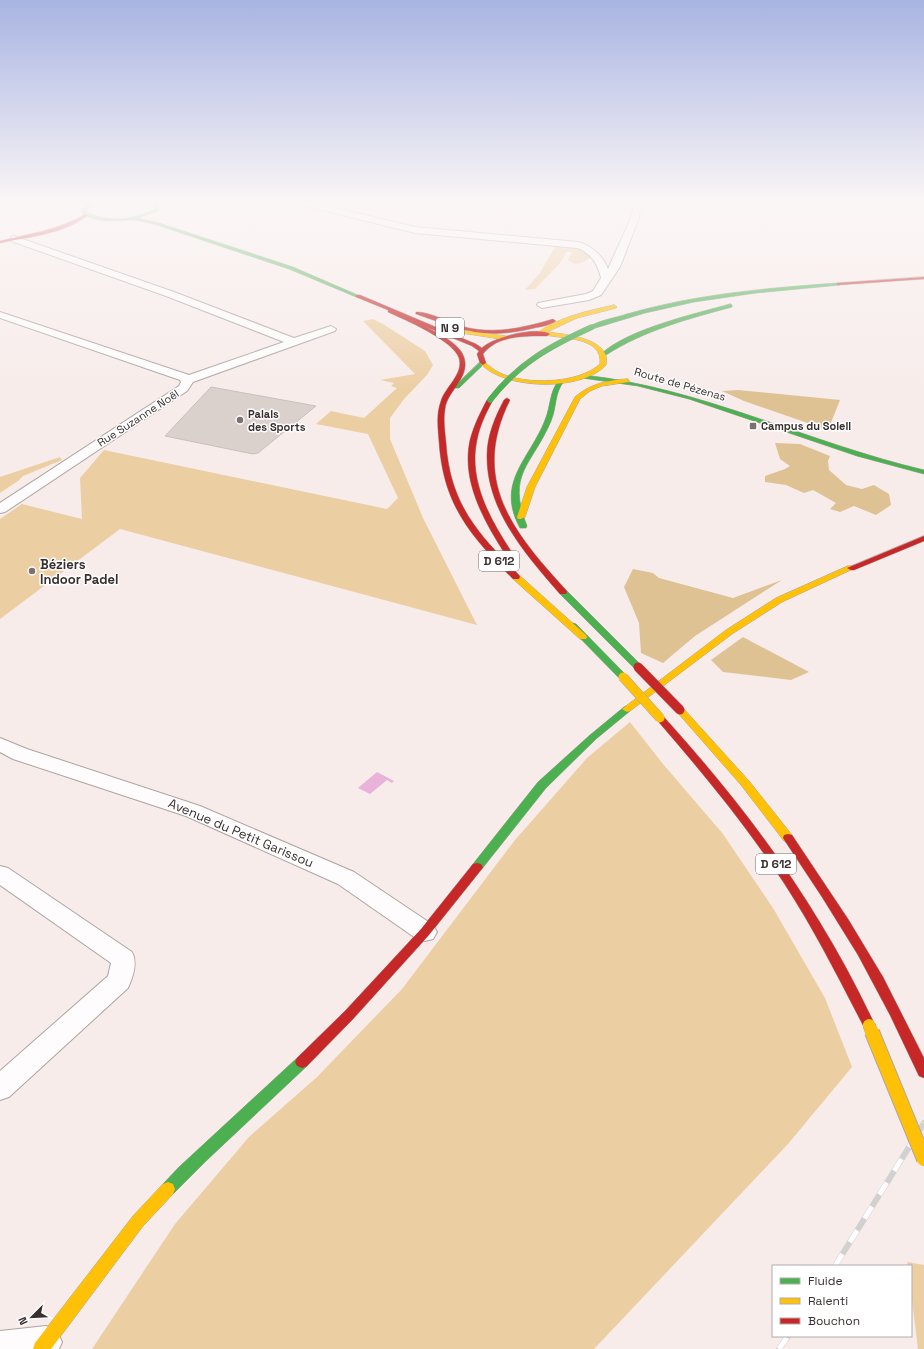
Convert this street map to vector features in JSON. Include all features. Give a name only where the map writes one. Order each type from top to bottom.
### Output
[{"type":"main road","name":"N 9","points":[[280,264],[393,309],[459,332],[478,336],[506,338]]},
{"type":"main road","name":"N 9","points":[[294,264],[474,345],[482,351]]},
{"type":"main road","name":"D 612","points":[[924,278],[742,293],[702,298],[637,312],[592,327],[552,345],[506,379],[490,400],[477,425],[471,458],[473,484],[482,510],[497,537],[515,563],[714,778],[751,826],[786,878],[822,936],[869,1025],[924,1159]]},
{"type":"main road","name":"D 612","points":[[637,304],[753,288],[842,282],[866,282]]},
{"type":"main road","points":[[542,364],[558,353],[603,331],[645,317],[703,304],[766,296],[924,283]]},
{"type":"main road","points":[[788,298],[882,286]]},
{"type":"main road","points":[[604,354],[616,345],[637,336],[702,314],[740,304]]},
{"type":"main road","points":[[539,334],[558,322],[601,310],[622,306]]},
{"type":"main road","points":[[393,309],[466,329],[492,332],[526,330],[580,312],[601,310]]},
{"type":"main road","name":"D 612","points":[[393,309],[452,345],[462,357],[462,370],[442,404],[440,447],[453,497],[476,533],[503,565],[536,598],[583,637]]},
{"type":"main road","points":[[539,334],[557,335],[578,339],[595,346],[604,354],[609,369],[595,372],[584,377],[561,381],[538,382],[514,379],[495,373],[482,363],[480,358],[482,351],[490,344],[506,338],[539,334]]},
{"type":"main road","points":[[441,429],[448,403],[456,389],[469,374],[482,363]]},
{"type":"main road","name":"Route de Pézenas","points":[[609,369],[703,397],[768,423]]},
{"type":"main road","name":"D 612","points":[[531,374],[514,390],[507,400],[497,418],[492,435],[490,464],[493,484],[510,524],[541,568],[680,710],[746,785],[783,832],[812,872],[885,992],[924,1072]]},
{"type":"main road","name":"Route de Pézenas","points":[[584,377],[627,381],[700,401],[895,466],[924,478]]},
{"type":"main road","name":"D 612","points":[[541,568],[530,538],[520,520],[515,501],[514,485],[523,465],[548,420],[551,411],[552,390],[561,381]]},
{"type":"main road","points":[[520,520],[531,487],[577,398],[585,390],[596,385],[627,381]]},
{"type":"main road","name":"Route de Pézenas","points":[[895,466],[924,472]]},
{"type":"main road","points":[[44,1346],[138,1222],[198,1158],[271,1092],[349,1015],[425,932],[542,785],[593,737],[636,702],[728,632],[779,600],[831,576],[924,538]]},
{"type":"street","points":[[85,264],[170,294],[294,342]]},
{"type":"street","points":[[601,264],[604,268],[606,278]]},
{"type":"street","points":[[542,305],[589,297],[597,293],[616,264]]},
{"type":"street","name":"Rue Suzanne Noël","points":[[0,315],[186,380],[187,382],[183,388],[0,509]]},
{"type":"street","points":[[186,380],[331,329]]},
{"type":"street","name":"Avenue du Petit Garissou","points":[[0,744],[20,754],[193,811],[346,878],[425,932]]},
{"type":"street","points":[[0,874],[124,959],[119,981],[0,1088]]},
{"type":"street","points":[[0,1347],[44,1346]]},
{"type":"shaded area","points":[[545,264],[559,264],[535,289],[525,290],[540,273]]},
{"type":"shaded area","points":[[373,319],[425,351],[433,365],[427,375],[404,399],[390,418],[390,439],[423,518],[477,625],[120,529],[0,619],[0,519],[22,504],[82,519],[80,478],[104,450],[387,509],[398,498],[368,434],[316,424],[331,411],[364,418],[397,388],[391,386],[394,383],[380,380],[415,374],[363,321]]},
{"type":"shaded area","points":[[738,390],[840,400],[828,430],[744,401],[722,391]]},
{"type":"shaded area","points":[[775,443],[800,444],[830,456],[828,461],[829,470],[846,485],[862,489],[874,485],[889,494],[891,505],[876,515],[854,506],[840,512],[830,509],[836,503],[813,490],[804,493],[786,485],[765,482],[765,476],[790,466],[780,459]]},
{"type":"shaded area","points":[[60,457],[62,460],[23,476],[0,493],[0,477]]},
{"type":"shaded area","points":[[633,569],[653,573],[659,578],[733,598],[782,580],[695,636],[663,663],[641,653],[639,623],[624,587]]},
{"type":"shaded area","points":[[743,637],[809,672],[791,680],[723,672],[711,660]]},
{"type":"shaded area","points":[[630,722],[663,764],[723,834],[773,908],[825,998],[852,1067],[788,1144],[594,1349],[92,1349],[175,1224],[249,1137],[317,1077],[402,989],[515,840],[587,758]]},
{"type":"shaded area","points":[[377,772],[394,781],[392,783],[387,780],[370,794],[358,788]]},
{"type":"shaded area","points":[[907,1262],[924,1265],[924,1349],[918,1349],[912,1300],[912,1265],[908,1265]]},
{"type":"building","name":"Palais des Sports","points":[[211,387],[316,406],[258,453],[253,454],[165,436]]},
{"type":"railway","points":[[836,1265],[924,1123]]},
{"type":"railway","points":[[779,1349],[787,1337]]},
{"type":"traffic: fast","points":[[279,264],[358,296]]},
{"type":"traffic: fast","points":[[592,327],[622,317],[694,300],[756,291],[838,284]]},
{"type":"traffic: fast","points":[[604,354],[618,345],[649,330],[681,319],[730,306]]},
{"type":"traffic: fast","points":[[490,400],[512,375],[535,356],[548,348],[592,327]]},
{"type":"traffic: fast","points":[[457,387],[482,363]]},
{"type":"traffic: fast","points":[[584,377],[638,384],[692,398],[859,454],[924,472]]},
{"type":"traffic: fast","points":[[523,526],[516,509],[514,495],[516,482],[520,470],[548,421],[553,395],[561,381]]},
{"type":"traffic: fast","points":[[563,592],[638,667]]},
{"type":"traffic: fast","points":[[573,626],[623,677]]},
{"type":"traffic: fast","points":[[477,867],[542,785],[593,737],[627,709]]},
{"type":"traffic: fast","points":[[168,1189],[201,1156],[302,1062]]},
{"type":"traffic: slow","points":[[539,334],[575,317],[614,307]]},
{"type":"traffic: slow","points":[[457,331],[506,338]]},
{"type":"traffic: slow","points":[[483,363],[492,371],[500,375],[513,379],[541,382],[556,382],[584,377],[595,372],[603,365],[604,357],[600,350],[593,344],[584,340],[547,334]]},
{"type":"traffic: slow","points":[[521,517],[531,487],[577,398],[582,393],[594,387],[613,382],[627,381]]},
{"type":"traffic: slow","points":[[627,709],[729,632],[779,600],[851,568]]},
{"type":"traffic: slow","points":[[516,577],[583,637]]},
{"type":"traffic: slow","points":[[623,677],[660,718]]},
{"type":"traffic: slow","points":[[680,710],[745,783],[788,838]]},
{"type":"traffic: slow","points":[[869,1025],[924,1159]]},
{"type":"traffic: slow","points":[[41,1349],[138,1221],[168,1189]]},
{"type":"traffic: jam","points":[[838,284],[924,278]]},
{"type":"traffic: jam","points":[[358,296],[474,345],[482,351]]},
{"type":"traffic: jam","points":[[390,311],[440,337],[449,343],[461,356],[462,368],[460,374],[446,395],[441,413],[443,459],[454,498],[463,515],[486,546],[516,577]]},
{"type":"traffic: jam","points":[[418,313],[453,326],[487,332],[509,331],[553,321]]},
{"type":"traffic: jam","points":[[483,363],[480,354],[485,347],[493,342],[510,336],[547,334]]},
{"type":"traffic: jam","points":[[490,400],[479,421],[473,441],[472,460],[474,479],[479,498],[487,517],[509,554]]},
{"type":"traffic: jam","points":[[507,400],[496,426],[490,455],[491,474],[496,493],[513,530],[537,563],[563,592]]},
{"type":"traffic: jam","points":[[851,568],[924,538]]},
{"type":"traffic: jam","points":[[638,667],[680,710]]},
{"type":"traffic: jam","points":[[660,718],[727,796],[788,880],[820,933],[869,1025]]},
{"type":"traffic: jam","points":[[788,838],[826,893],[862,951],[895,1011],[924,1072]]},
{"type":"traffic: jam","points":[[302,1062],[349,1015],[425,932],[477,867]]},
{"type":"place","name":"Palais des Sports","points":[[240,420]]},
{"type":"place","name":"Campus du Soleil","points":[[753,426]]},
{"type":"place","name":"Béziers Indoor Padel","points":[[32,571]]}]
